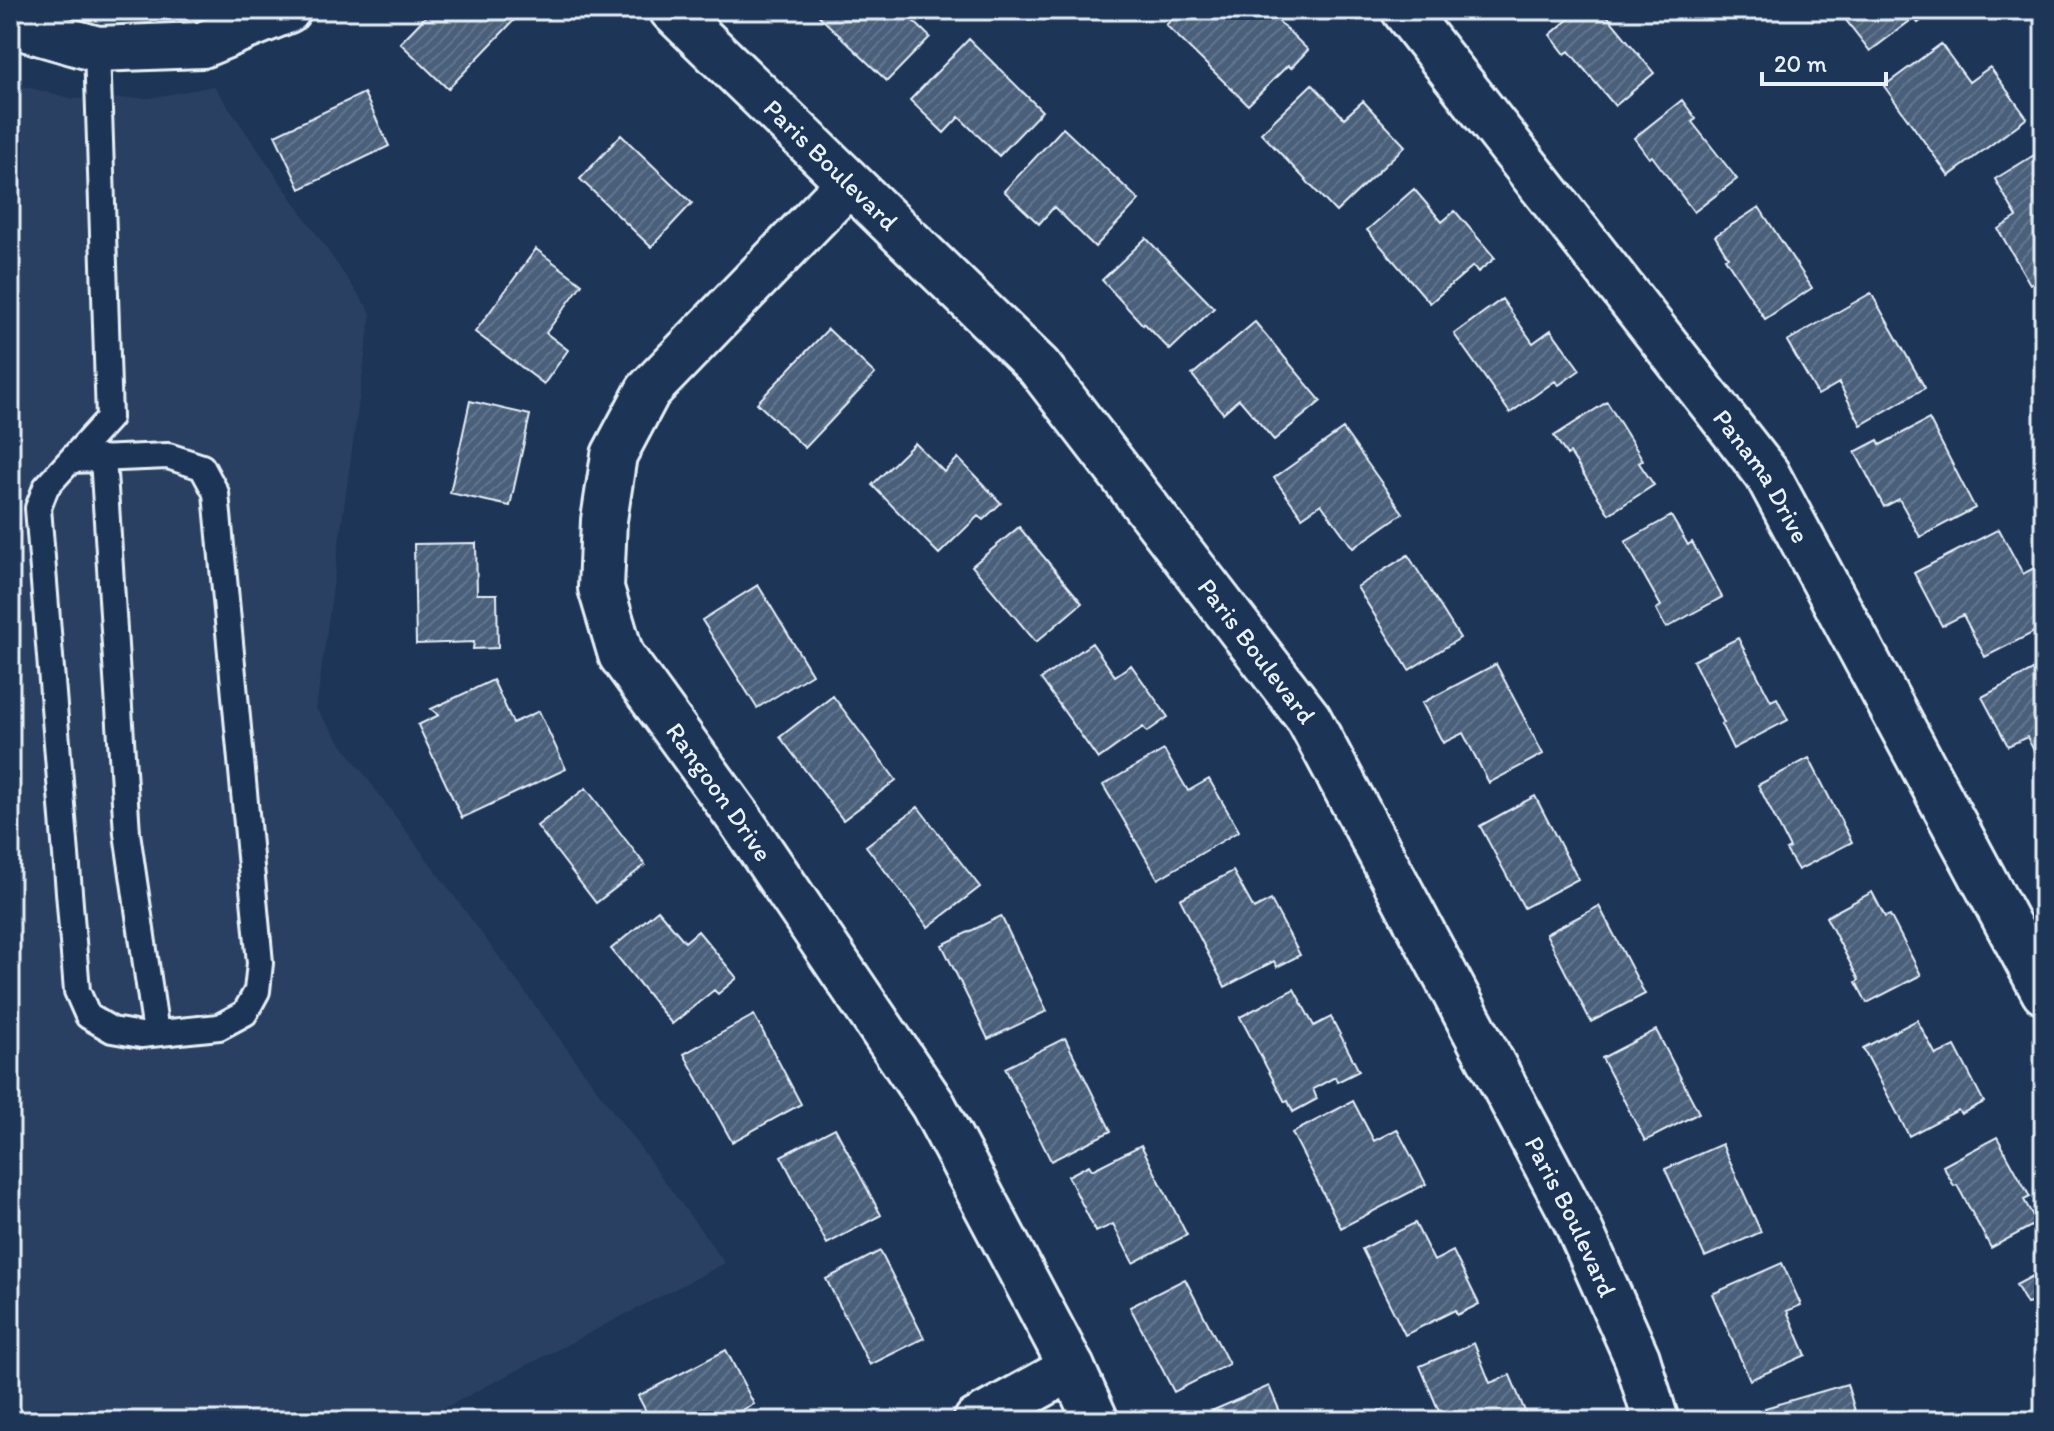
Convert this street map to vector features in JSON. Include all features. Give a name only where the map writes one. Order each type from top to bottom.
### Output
[{"type":"street","points":[[10,24],[97,49],[202,45],[288,10]]},
{"type":"street","name":"Paris Boulevard","points":[[672,10],[1039,367],[1309,719],[1576,1221],[1637,1358],[1656,1421]]},
{"type":"street","name":"Panama Drive","points":[[1404,10],[1767,474],[2044,992]]},
{"type":"street","name":"Rangoon Drive","points":[[849,183],[648,391],[614,455],[604,520],[601,588],[621,655],[739,818],[933,1105],[1072,1368],[1096,1421]]},
{"type":"street","points":[[976,1421],[1072,1368]]},
{"type":"lane","points":[[72,460],[168,456],[202,467],[216,493],[259,947],[257,991],[245,1013],[219,1027],[141,1035],[112,1030],[88,1016],[77,991],[38,508],[46,487],[109,418],[97,49]]},
{"type":"lane","points":[[103,458],[127,833],[156,1033]]},
{"type":"shaded area","points":[[10,83],[74,99],[150,98],[214,86],[371,313],[316,709],[725,1263],[419,1421],[10,1421]]},
{"type":"building","points":[[432,10],[515,10],[520,14],[448,89],[400,43]]},
{"type":"building","points":[[825,10],[902,10],[930,37],[887,81],[819,16]]},
{"type":"building","points":[[1181,10],[1240,10],[1252,21],[1267,10],[1308,50],[1291,68],[1288,65],[1248,105],[1166,25]]},
{"type":"building","points":[[1579,10],[1611,10],[1613,13],[1608,17],[1654,73],[1615,106],[1569,51],[1565,54],[1550,35]]},
{"type":"building","points":[[1838,10],[1934,10],[1918,23],[1914,18],[1870,51]]},
{"type":"building","points":[[969,39],[1042,111],[999,156],[959,117],[944,133],[910,100]]},
{"type":"building","points":[[1941,44],[1969,82],[1990,67],[2027,118],[1949,176],[1884,86]]},
{"type":"building","points":[[1312,84],[1344,118],[1363,101],[1405,146],[1336,212],[1261,133]]},
{"type":"building","points":[[364,93],[389,146],[300,189],[275,135]]},
{"type":"building","points":[[1682,100],[1696,119],[1692,122],[1737,179],[1694,212],[1652,156],[1649,158],[1634,138]]},
{"type":"building","points":[[1063,128],[1139,200],[1095,247],[1054,207],[1039,224],[1004,191]]},
{"type":"building","points":[[621,135],[692,203],[651,247],[580,179]]},
{"type":"building","points":[[2044,149],[2044,276],[2030,284],[1998,229],[2017,217],[1995,179]]},
{"type":"building","points":[[1414,189],[1442,222],[1455,211],[1495,258],[1478,272],[1473,266],[1430,303],[1367,230]]},
{"type":"building","points":[[1759,207],[1812,288],[1765,319],[1725,258],[1728,257],[1715,236]]},
{"type":"building","points":[[1146,238],[1214,308],[1170,350],[1102,280]]},
{"type":"building","points":[[536,249],[582,284],[546,333],[568,350],[544,384],[475,332]]},
{"type":"building","points":[[1871,293],[1925,388],[1861,425],[1839,383],[1818,395],[1787,341]]},
{"type":"building","points":[[1502,299],[1533,343],[1551,330],[1580,370],[1559,385],[1555,381],[1510,413],[1454,334]]},
{"type":"building","points":[[1255,322],[1321,401],[1274,440],[1239,399],[1223,413],[1192,375]]},
{"type":"building","points":[[828,329],[875,374],[805,448],[757,403]]},
{"type":"building","points":[[470,401],[530,415],[510,506],[450,493]]},
{"type":"building","points":[[1607,402],[1643,460],[1639,463],[1654,485],[1609,514],[1570,453],[1567,455],[1554,436]]},
{"type":"building","points":[[1929,419],[1975,508],[1920,537],[1899,499],[1884,507],[1855,452],[1878,440],[1880,445]]},
{"type":"building","points":[[1343,429],[1403,513],[1353,548],[1321,504],[1302,517],[1274,478]]},
{"type":"building","points":[[915,443],[944,472],[958,458],[1001,503],[983,520],[978,516],[939,554],[872,485]]},
{"type":"building","points":[[1671,516],[1688,545],[1692,542],[1722,597],[1666,628],[1656,609],[1661,606],[1625,542]]},
{"type":"building","points":[[1019,527],[1082,603],[1036,642],[972,566]]},
{"type":"building","points":[[1999,529],[2023,574],[2038,566],[2044,579],[2044,608],[2041,610],[2044,627],[1985,657],[1963,615],[1942,626],[1914,573]]},
{"type":"building","points":[[476,543],[477,594],[497,594],[498,648],[473,649],[474,642],[416,644],[414,544]]},
{"type":"building","points":[[1408,555],[1460,638],[1409,670],[1357,587]]},
{"type":"building","points":[[758,585],[812,674],[757,708],[702,620]]},
{"type":"building","points":[[1738,638],[1771,701],[1777,698],[1788,720],[1733,749],[1721,724],[1724,723],[1693,661]]},
{"type":"building","points":[[1092,643],[1115,676],[1131,665],[1168,717],[1147,732],[1143,727],[1098,759],[1041,679]]},
{"type":"building","points":[[1496,664],[1543,754],[1489,783],[1463,733],[1443,743],[1422,703]]},
{"type":"building","points":[[2044,664],[2044,770],[2027,737],[2008,746],[1982,697]]},
{"type":"building","points":[[493,680],[513,723],[539,711],[566,769],[462,818],[418,725],[439,715],[431,709]]},
{"type":"building","points":[[833,696],[896,780],[843,820],[780,737]]},
{"type":"building","points":[[1164,750],[1188,791],[1209,779],[1239,831],[1158,879],[1103,785]]},
{"type":"building","points":[[1809,758],[1852,842],[1798,870],[1758,785]]},
{"type":"building","points":[[586,788],[645,865],[596,903],[537,826]]},
{"type":"building","points":[[1535,796],[1578,879],[1524,908],[1480,826]]},
{"type":"building","points":[[918,807],[980,887],[928,927],[866,846]]},
{"type":"building","points":[[1233,871],[1254,909],[1271,900],[1300,955],[1277,967],[1274,961],[1225,987],[1180,899]]},
{"type":"building","points":[[1872,892],[1885,917],[1890,915],[1921,975],[1867,1003],[1856,982],[1859,980],[1826,917]]},
{"type":"building","points":[[1599,906],[1645,994],[1591,1022],[1546,934]]},
{"type":"building","points":[[658,910],[685,942],[698,931],[737,978],[718,994],[714,990],[672,1024],[611,949]]},
{"type":"building","points":[[1001,916],[1047,1011],[988,1039],[942,945]]},
{"type":"building","points":[[1294,989],[1314,1026],[1331,1017],[1359,1071],[1337,1082],[1335,1077],[1313,1089],[1317,1099],[1293,1112],[1240,1017]]},
{"type":"building","points":[[754,1015],[801,1104],[732,1142],[684,1054]]},
{"type":"building","points":[[1917,1020],[1936,1055],[1955,1046],[1984,1102],[1961,1114],[1958,1110],[1909,1136],[1863,1048]]},
{"type":"building","points":[[1656,1030],[1699,1113],[1645,1141],[1602,1058]]},
{"type":"building","points":[[1065,1038],[1111,1131],[1051,1161],[1005,1068]]},
{"type":"building","points":[[1353,1101],[1374,1141],[1397,1129],[1426,1184],[1341,1228],[1292,1133]]},
{"type":"building","points":[[835,1128],[881,1215],[827,1244],[781,1156]]},
{"type":"building","points":[[1997,1137],[2030,1197],[2024,1200],[2037,1223],[1991,1248],[1957,1185],[1954,1186],[1943,1166]]},
{"type":"building","points":[[1722,1144],[1761,1232],[1705,1257],[1665,1169]]},
{"type":"building","points":[[1141,1145],[1187,1235],[1133,1263],[1113,1224],[1096,1232],[1068,1176],[1089,1165],[1092,1170]]},
{"type":"building","points":[[1415,1223],[1434,1261],[1453,1251],[1479,1304],[1457,1315],[1455,1310],[1405,1335],[1362,1249]]},
{"type":"building","points":[[880,1251],[924,1338],[870,1365],[826,1279]]},
{"type":"building","points":[[1782,1263],[1801,1305],[1787,1311],[1806,1355],[1750,1380],[1712,1294]]},
{"type":"building","points":[[2044,1270],[2044,1328],[2031,1303],[2027,1304],[2016,1285]]},
{"type":"building","points":[[1185,1279],[1229,1364],[1174,1392],[1130,1307]]},
{"type":"building","points":[[1474,1343],[1490,1383],[1510,1375],[1529,1421],[1443,1421],[1420,1366]]},
{"type":"building","points":[[726,1350],[754,1404],[722,1421],[651,1421],[638,1396]]},
{"type":"building","points":[[1847,1384],[1858,1421],[1769,1421],[1765,1408]]},
{"type":"building","points":[[1269,1386],[1284,1421],[1193,1419]]}]
